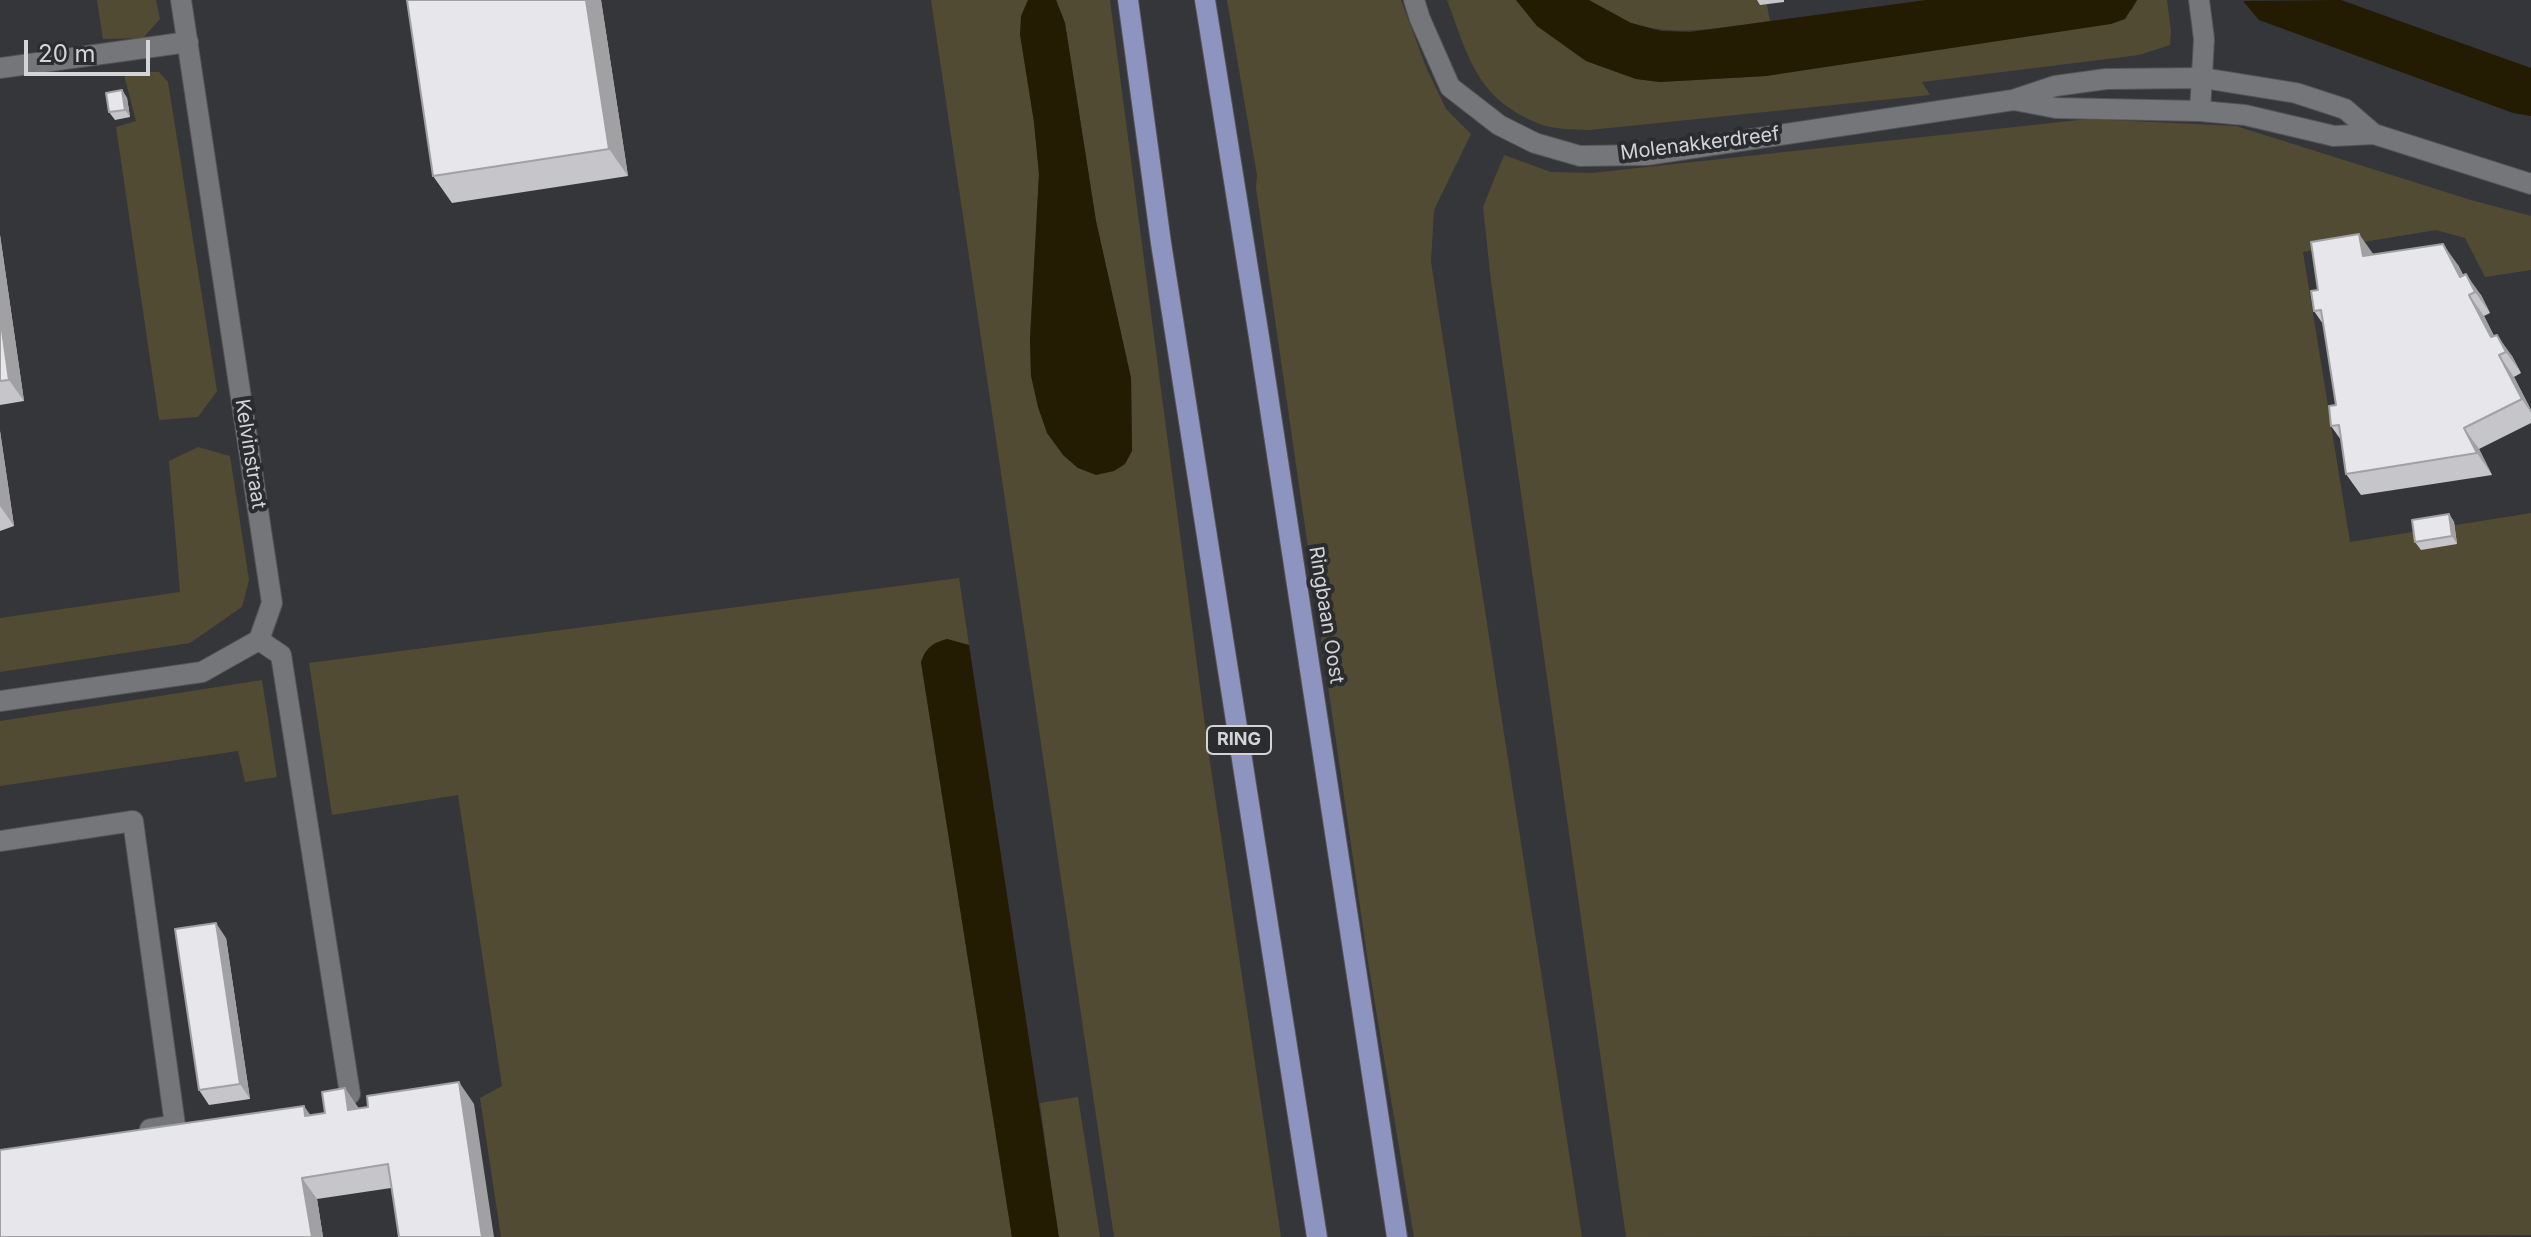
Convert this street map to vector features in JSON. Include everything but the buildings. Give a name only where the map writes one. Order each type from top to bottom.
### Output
[{"type":"main road","name":"RING","points":[[1128,0],[1161,243],[1317,1237]]},
{"type":"main road","name":"Ringbaan Oost","points":[[1205,0],[1397,1237]]},
{"type":"street","name":"Kelvinstraat","points":[[181,0],[272,603],[259,640]]},
{"type":"street","name":"Molenakkerdreef","points":[[1414,0],[1450,87],[1499,125],[1535,143],[1580,156],[1646,155],[2013,100],[2055,86],[2106,79],[2203,78],[2296,93],[2345,109],[2374,134]]},
{"type":"street","points":[[2199,0],[2204,39],[2200,111]]},
{"type":"street","points":[[0,68],[188,42]]},
{"type":"street","name":"Molenakkerdreef","points":[[2013,100],[2056,108],[2245,115],[2334,136],[2374,134],[2531,184]]},
{"type":"street","points":[[0,701],[202,672],[259,640],[281,655],[350,1094]]},
{"type":"street","points":[[0,841],[133,821],[175,1125],[131,1131]]},
{"type":"shaded area","points":[[97,0],[156,0],[160,19],[143,38],[103,39]]},
{"type":"shaded area","points":[[931,0],[1028,0],[1020,34],[1039,174],[1030,339],[1031,376],[1063,455],[1078,468],[1132,451],[1131,378],[1096,221],[1065,23],[1056,0],[1110,0],[1209,756],[1281,1237],[1114,1237]]},
{"type":"shaded area","points":[[1028,0],[1056,0],[1065,23],[1096,221],[1131,378],[1132,451],[1125,464],[1114,471],[1096,475],[1078,468],[1063,455],[1047,433],[1031,376],[1030,339],[1039,174],[1020,34],[1021,16]]},
{"type":"shaded area","points":[[1227,0],[1401,0],[1426,67],[1446,109],[1471,134],[1434,210],[1431,262],[1582,1237],[1414,1237],[1368,962],[1256,188],[1257,175]]},
{"type":"shaded area","points":[[1447,0],[1516,0],[1537,26],[1586,61],[1636,79],[1660,82],[1766,76],[2132,10],[2137,0],[2167,0],[2171,31],[2170,45],[2139,55],[1922,82],[1930,95],[1590,130],[1546,126],[1502,102],[1478,75],[1469,59]]},
{"type":"shaded area","points":[[1516,0],[1589,0],[1631,23],[1661,31],[1690,32],[1926,0],[2137,0],[2125,19],[2111,24],[1766,76],[1660,82],[1636,79],[1586,61],[1537,26]]},
{"type":"shaded area","points":[[1589,0],[1766,0],[1770,21],[1699,30],[1654,28],[1610,14]]},
{"type":"shaded area","points":[[2341,0],[2531,68],[2531,116],[2513,113],[2259,20],[2243,1]]},
{"type":"shaded area","points":[[159,72],[168,82],[217,391],[198,417],[159,420],[116,127],[136,121],[124,75]]},
{"type":"shaded area","points":[[2088,119],[2236,126],[2531,216],[2531,270],[2485,277],[2465,238],[2436,230],[2303,252],[2350,542],[2531,513],[2531,1235],[1626,1237],[1491,281],[1483,207],[1504,155],[1551,172],[1592,173]]},
{"type":"shaded area","points":[[198,447],[230,456],[249,580],[242,607],[190,643],[0,672],[0,618],[180,592],[169,461]]},
{"type":"shaded area","points":[[959,578],[969,645],[947,639],[921,663],[1012,1237],[501,1237],[480,1098],[502,1086],[458,795],[332,815],[309,663]]},
{"type":"shaded area","points":[[947,639],[969,645],[1059,1237],[1012,1237],[921,662],[930,647]]},
{"type":"shaded area","points":[[262,680],[277,777],[245,782],[238,751],[0,786],[0,721]]},
{"type":"shaded area","points":[[1078,1097],[1100,1237],[1058,1237],[1040,1103]]}]
